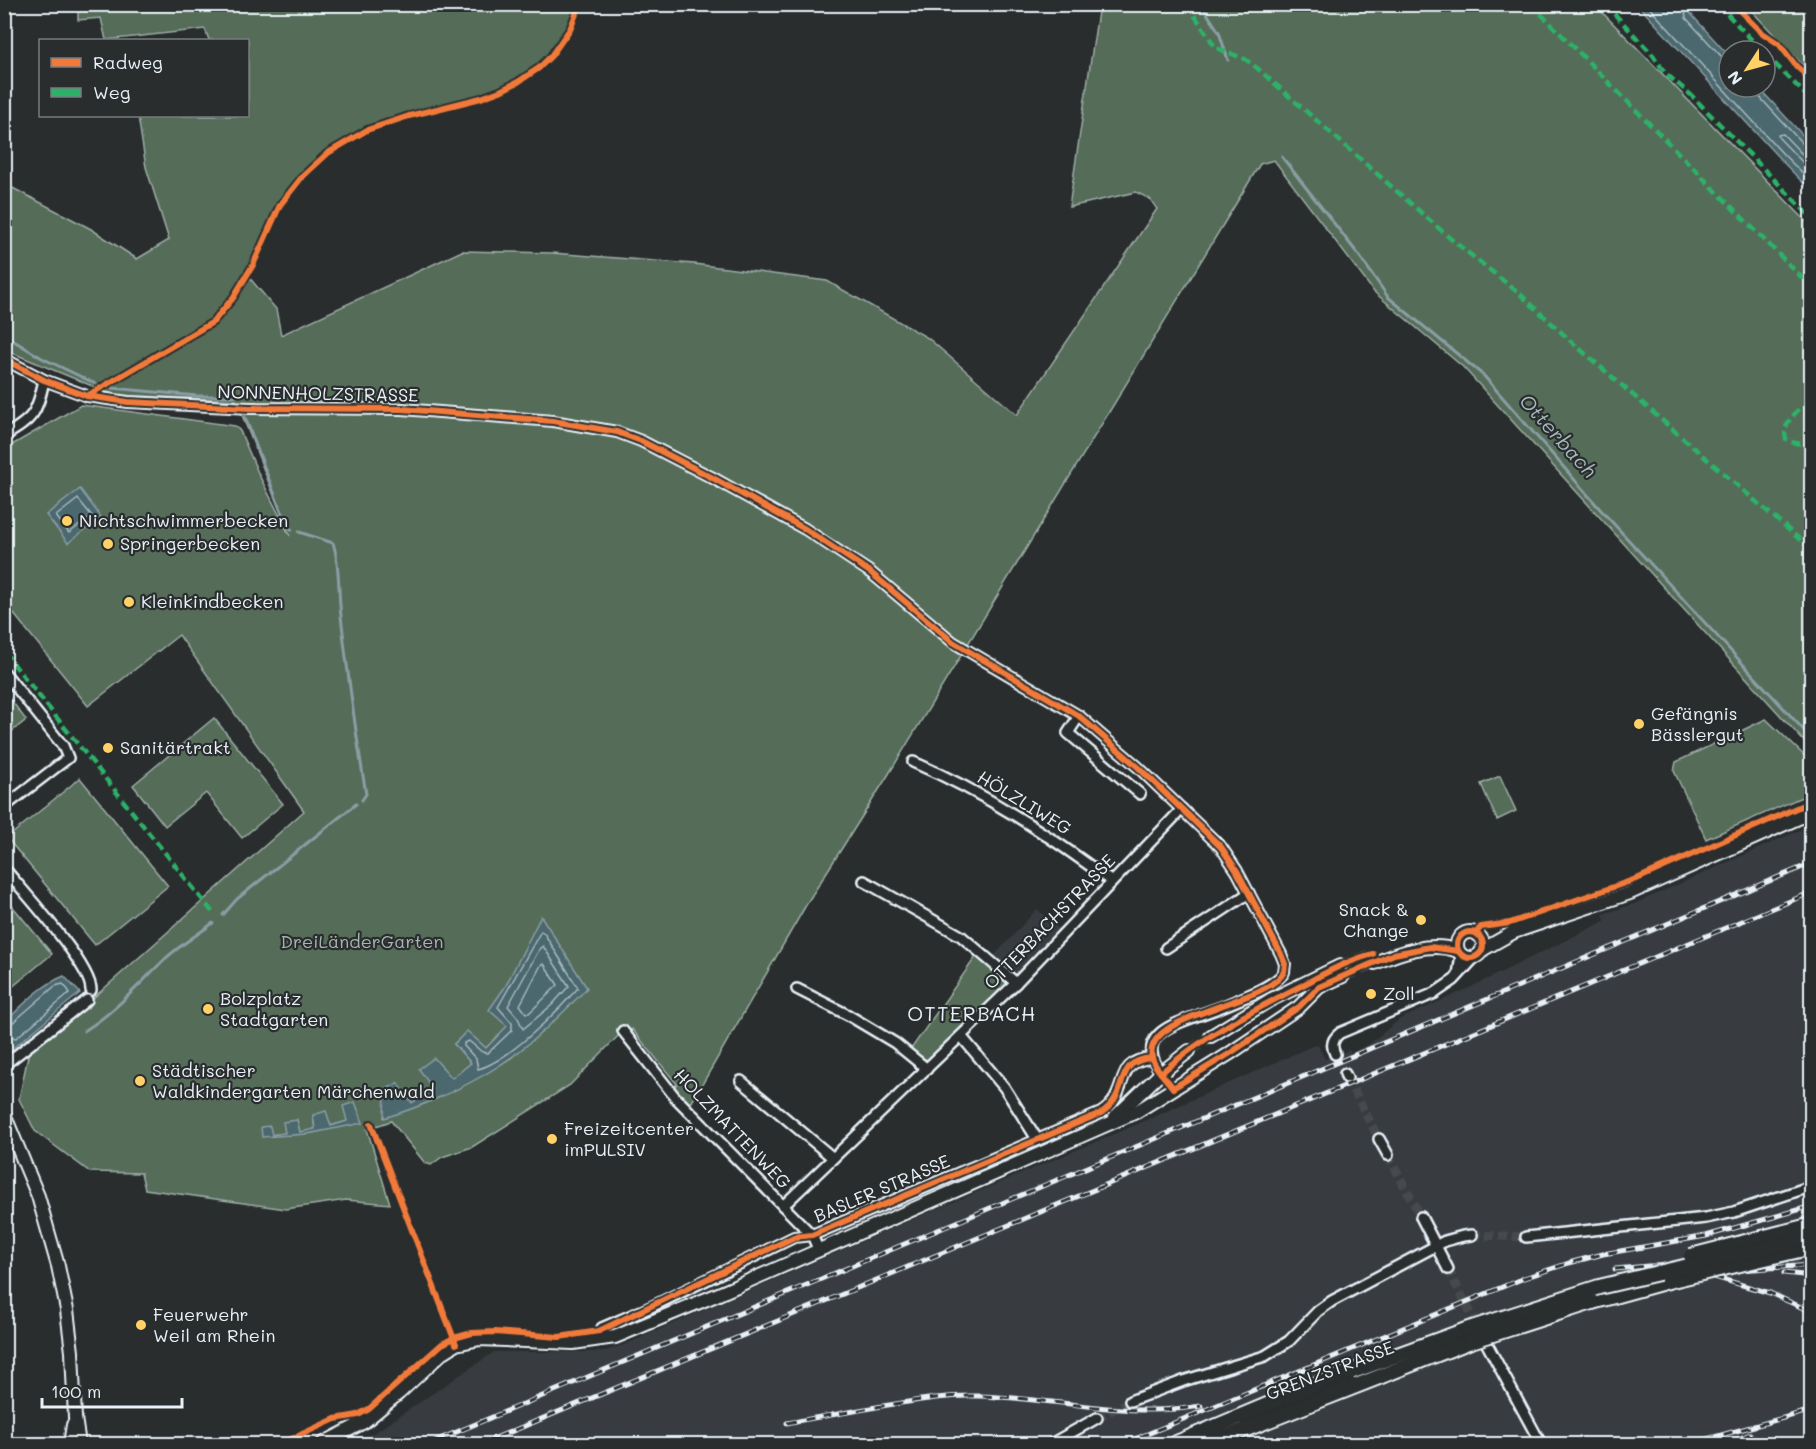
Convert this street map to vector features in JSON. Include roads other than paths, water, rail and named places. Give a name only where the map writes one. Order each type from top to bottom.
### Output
[{"type":"highway","points":[[1663,1277],[1673,1262],[1701,1252],[1812,1225]]},
{"type":"highway","points":[[1198,1444],[1468,1342],[1663,1277],[1812,1237]]},
{"type":"highway","points":[[1174,1444],[1315,1385],[1466,1330],[1599,1287],[1663,1277],[1812,1247]]},
{"type":"highway","points":[[1663,1277],[1694,1280],[1812,1256]]},
{"type":"main road","points":[[1480,936],[1514,932],[1630,893],[1812,812]]},
{"type":"main road","points":[[1459,948],[1468,931],[1473,932],[1483,941],[1479,954]]},
{"type":"main road","points":[[1373,958],[1430,947],[1438,943],[1459,948],[1468,958],[1479,954],[1514,932]]},
{"type":"main road","points":[[1212,1036],[1270,1000],[1342,971]]},
{"type":"main road","points":[[322,1444],[364,1422],[442,1353],[456,1344],[480,1339],[573,1343],[615,1337],[1136,1112],[1229,1054],[1301,1005],[1317,982]]},
{"type":"main road","points":[[1107,1124],[1161,1073],[1189,1051]]},
{"type":"main road","points":[[1161,1073],[1173,1088]]},
{"type":"main road","points":[[4,1114],[39,1196],[58,1266],[67,1310],[72,1352],[75,1418],[79,1444]]},
{"type":"main road","points":[[70,1444],[75,1418]]},
{"type":"street","name":"NONNENHOLZSTRASSE","points":[[4,359],[44,380],[87,396],[128,402],[262,408],[402,409],[553,420],[616,432],[641,441],[805,529],[870,572],[953,642],[1079,716],[1221,847],[1249,893],[1281,954],[1285,968],[1274,983],[1171,1026],[1155,1039],[1152,1058]]},
{"type":"street","points":[[4,436],[33,416],[40,401],[44,380]]},
{"type":"street","points":[[4,672],[63,746],[68,758],[4,807]]},
{"type":"street","points":[[1079,716],[1068,734],[1140,794]]},
{"type":"street","name":"HÖLZLIWEG","points":[[913,762],[949,777],[1011,812],[1055,840],[1112,882]]},
{"type":"street","name":"OTTERBACHSTRASSE","points":[[783,1206],[1016,983],[1182,809]]},
{"type":"street","points":[[4,868],[76,957],[87,974],[89,995],[4,1065]]},
{"type":"street","points":[[864,880],[961,936],[1016,983]]},
{"type":"street","points":[[1166,948],[1249,893]]},
{"type":"street","points":[[1458,975],[1459,948]]},
{"type":"street","points":[[1335,1054],[1333,1044],[1335,1037],[1340,1033],[1428,997],[1444,988],[1479,954]]},
{"type":"street","points":[[797,989],[848,1015],[895,1043],[927,1069]]},
{"type":"street","name":"HOLZMATTENWEG","points":[[623,1031],[675,1097],[812,1236],[818,1249]]},
{"type":"street","points":[[961,1036],[1004,1088],[1037,1139]]},
{"type":"street","points":[[1152,1058],[1161,1073]]},
{"type":"street","name":"BASLER STRASSE","points":[[602,1328],[651,1307],[794,1236],[812,1236],[1110,1107],[1129,1065],[1135,1060],[1152,1058]]},
{"type":"street","points":[[741,1081],[833,1158]]},
{"type":"street","points":[[1379,1139],[1388,1155]]},
{"type":"street","points":[[1527,1236],[1714,1217],[1812,1186]]},
{"type":"street","points":[[1421,1217],[1448,1269]]},
{"type":"street","points":[[1130,1401],[1183,1381],[1265,1356],[1288,1341],[1332,1301],[1455,1238],[1472,1235]]},
{"type":"street","points":[[1476,1323],[1541,1444]]},
{"type":"street","name":"GRENZSTRASSE","points":[[1198,1444],[1254,1418],[1419,1355],[1482,1334]]},
{"type":"street","points":[[1051,1444],[1097,1418]]},
{"type":"water","points":[[1638,5],[1689,5],[1691,14],[1717,43],[1717,91]]},
{"type":"water","points":[[1725,99],[1769,99],[1811,144],[1811,191]]},
{"type":"water","points":[[80,489],[101,517],[68,543],[46,515]]},
{"type":"water","points":[[541,916],[587,988],[542,1032],[499,1066],[451,1092],[384,1118],[385,1090],[398,1083],[412,1103],[433,1089],[419,1069],[434,1058],[452,1078],[471,1063],[454,1044],[467,1031],[486,1048],[507,1026],[489,1010],[505,987]]},
{"type":"water","points":[[64,976],[80,993],[13,1048],[5,1038],[5,1022],[40,990]]},
{"type":"water","points":[[355,1102],[363,1123],[307,1134],[262,1137],[261,1127],[270,1126],[272,1135],[285,1133],[283,1122],[297,1120],[300,1132],[315,1129],[313,1115],[326,1111],[331,1126],[347,1121],[343,1106]]},
{"type":"waterway","name":"Otterbach","points":[[1201,4],[1219,32],[1228,60]]},
{"type":"waterway","name":"Otterbach","points":[[1282,157],[1358,254],[1388,297],[1484,376],[1600,509],[1812,739]]},
{"type":"waterway","points":[[4,335],[42,358],[96,384]]},
{"type":"waterway","points":[[112,388],[197,396],[237,396]]},
{"type":"waterway","points":[[245,417],[286,524],[292,530]]},
{"type":"waterway","points":[[299,532],[333,543],[335,551],[346,661],[366,794],[362,800]]},
{"type":"waterway","points":[[223,915],[237,899],[356,804]]},
{"type":"waterway","points":[[84,1031],[116,1007],[170,955],[213,923]]},
{"type":"tunnel","points":[[1340,966],[1372,954]]},
{"type":"tunnel","points":[[1343,976],[1375,963]]},
{"type":"tunnel","points":[[1189,1051],[1211,1036]]},
{"type":"tunnel","points":[[1335,1054],[1345,1074]]},
{"type":"tunnel","points":[[1347,1078],[1379,1139]]},
{"type":"tunnel","points":[[1388,1155],[1421,1217]]},
{"type":"tunnel","points":[[1472,1235],[1526,1237]]},
{"type":"tunnel","points":[[1448,1269],[1476,1323]]},
{"type":"tunnel","points":[[1097,1418],[1130,1401]]},
{"type":"railway","points":[[428,1444],[1812,863]]},
{"type":"railway","points":[[481,1444],[1812,892]]},
{"type":"railway","points":[[1123,1444],[1524,1278],[1603,1254],[1706,1236],[1812,1206]]},
{"type":"railway","points":[[1615,1269],[1697,1265],[1739,1270],[1812,1265]]},
{"type":"railway","points":[[1697,1272],[1770,1293],[1812,1312]]},
{"type":"railway","points":[[1784,1273],[1812,1276]]},
{"type":"railway","points":[[787,1423],[918,1400],[965,1396],[1005,1397],[1116,1409],[1144,1410],[1201,1406]]},
{"type":"railway","points":[[1689,1444],[1812,1410]]},
{"type":"railway","points":[[1727,1444],[1750,1434]]},
{"type":"place","name":"Nichtschwimmerbecken","points":[[67,521]]},
{"type":"place","name":"Springerbecken","points":[[108,544]]},
{"type":"place","name":"Kleinkindbecken","points":[[129,602]]},
{"type":"place","name":"Gefängnis Bässlergut","points":[[1639,724]]},
{"type":"place","name":"Sanitärtrakt","points":[[108,748]]},
{"type":"place","name":"Snack & Change","points":[[1421,920]]},
{"type":"place","name":"Zoll","points":[[1371,994]]},
{"type":"place","name":"Bolzplatz Stadtgarten","points":[[208,1009]]},
{"type":"place","name":"Städtischer Waldkindergarten Märchenwald","points":[[140,1081]]},
{"type":"place","name":"Freizeitcenter imPULSIV","points":[[552,1139]]},
{"type":"place","name":"Feuerwehr Weil am Rhein","points":[[141,1325]]},
{"type":"district","name":"OTTERBACH","points":[[972,1014]]},
{"type":"park label","name":"DreiLänderGarten","points":[[362,942]]}]
